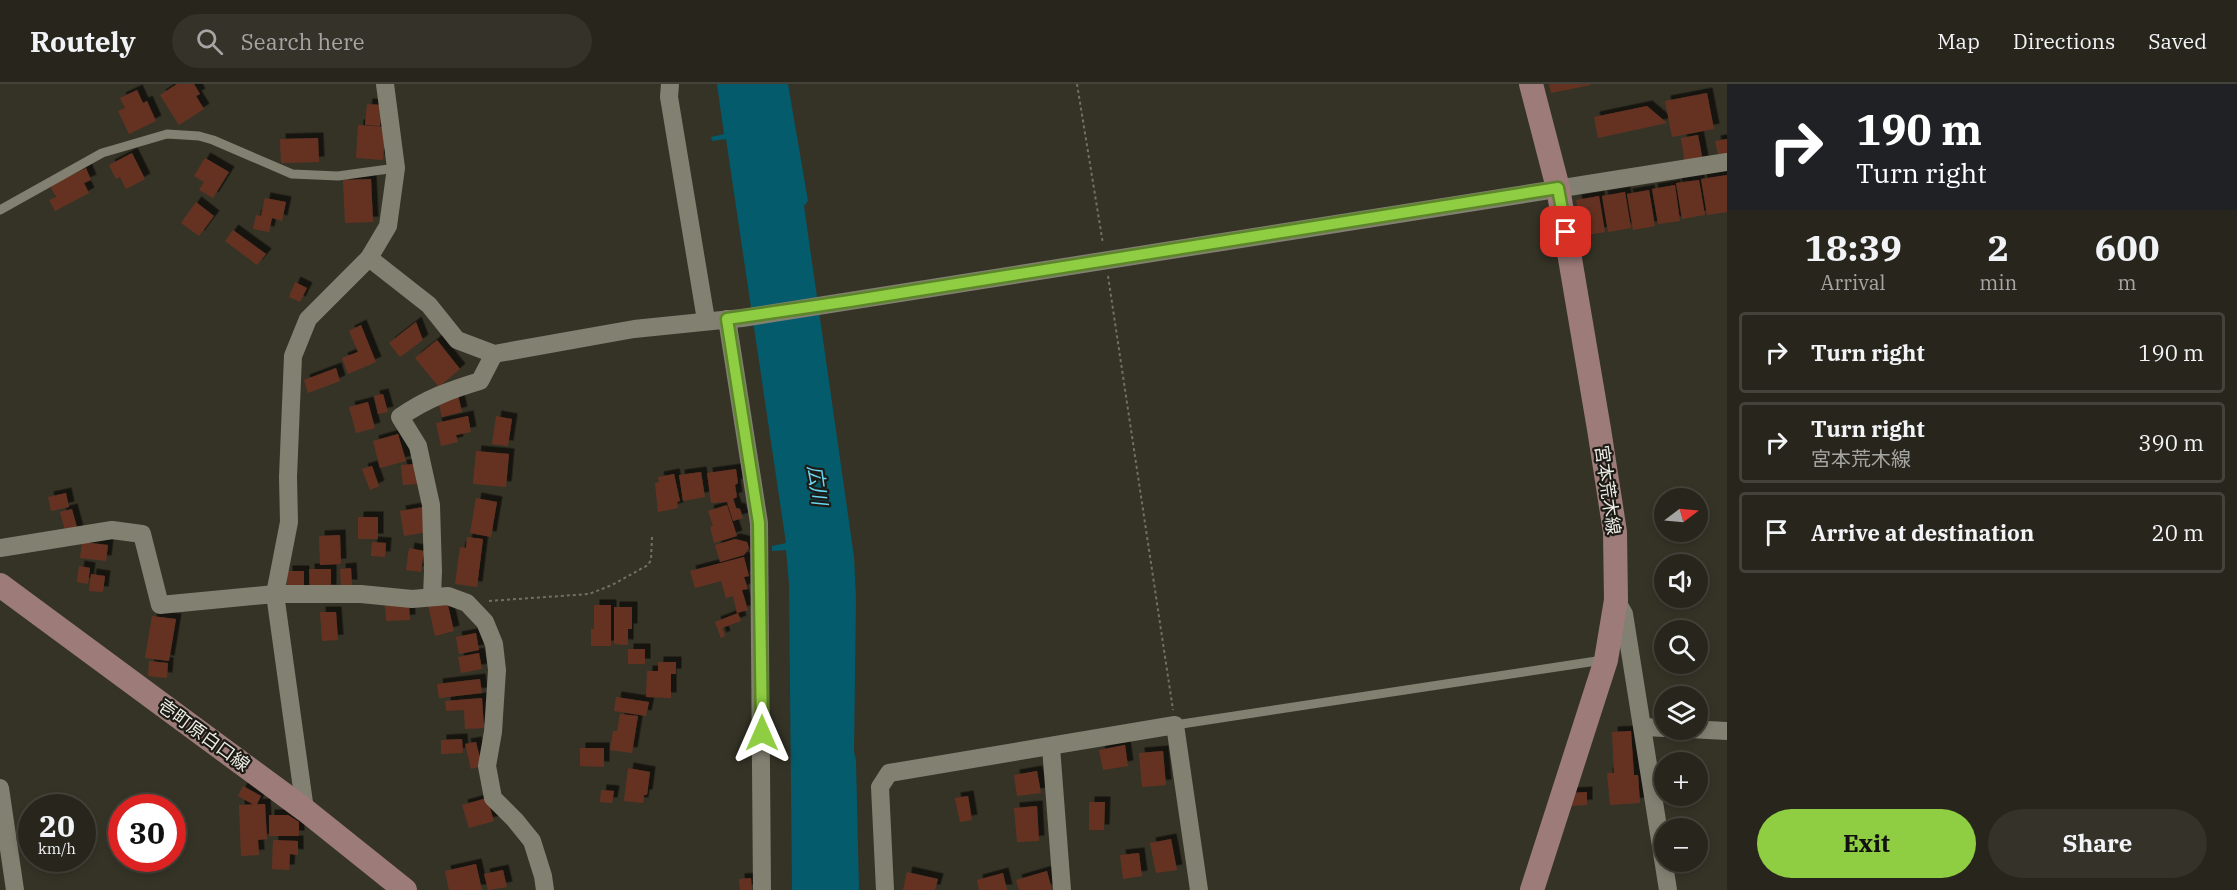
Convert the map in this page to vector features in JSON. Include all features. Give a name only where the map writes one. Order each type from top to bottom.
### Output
[{"type":"main road","name":"宮本荒木線","points":[[1531,84],[1558,188],[1615,532],[1616,600],[1606,660],[1532,890]]},
{"type":"main road","name":"壱町原白口線","points":[[0,585],[305,810],[405,890]]},
{"type":"street","points":[[305,810],[275,594],[289,522],[288,477],[293,356],[308,319],[369,258],[388,226],[396,168],[385,84]]},
{"type":"street","points":[[670,84],[669,97],[706,320]]},
{"type":"street","points":[[369,258],[429,305],[457,340],[494,354],[634,329],[734,319],[1727,162]]},
{"type":"street","points":[[734,319],[759,523],[762,890]]},
{"type":"street","points":[[432,597],[434,571],[431,505],[418,446],[400,417],[420,403],[443,392],[480,381],[494,354]]},
{"type":"street","points":[[0,548],[112,530],[142,534],[160,604],[275,594],[361,594],[412,599],[448,596],[467,603],[485,622],[494,644],[497,670],[494,722],[487,766],[493,798],[532,841],[545,890]]},
{"type":"street","points":[[1616,600],[1624,614],[1668,890]]},
{"type":"street","points":[[885,890],[880,787],[889,773],[1175,725],[1199,890]]},
{"type":"street","points":[[1643,727],[1654,728]]},
{"type":"street","points":[[1708,730],[1727,731]]},
{"type":"street","points":[[1051,747],[1062,890]]},
{"type":"street","points":[[0,788],[15,890]]},
{"type":"lane","points":[[0,210],[102,153],[167,134],[198,136],[213,140],[292,174],[338,176],[396,168]]},
{"type":"lane","points":[[1175,725],[1606,660]]},
{"type":"path","points":[[1077,84],[1175,725]]},
{"type":"path","points":[[467,603],[589,594],[612,585],[648,565],[651,560],[652,537]]},
{"type":"water","name":"広川","points":[[717,84],[788,84],[808,201],[804,206],[854,557],[856,598],[854,752],[859,890],[792,890],[789,584],[786,550],[772,551],[772,546],[786,543],[726,139],[712,141],[711,137],[724,134]]},
{"type":"building","points":[[177,84],[194,84],[200,94],[196,96],[204,109],[179,125],[160,95]]},
{"type":"building","points":[[1549,84],[1591,84],[1591,85],[1551,93]]},
{"type":"building","points":[[137,90],[143,103],[147,101],[156,121],[129,134],[118,111],[125,108],[120,98]]},
{"type":"building","points":[[1707,93],[1714,129],[1672,137],[1665,101]]},
{"type":"building","points":[[367,104],[382,105],[380,126],[365,125]]},
{"type":"building","points":[[1647,106],[1667,123],[1598,138],[1594,117]]},
{"type":"building","points":[[358,125],[386,127],[383,160],[356,158]]},
{"type":"building","points":[[1698,135],[1703,161],[1685,164],[1681,138]]},
{"type":"building","points":[[318,138],[319,162],[281,163],[280,139]]},
{"type":"building","points":[[1727,139],[1727,153],[1718,154],[1715,141]]},
{"type":"building","points":[[132,153],[145,179],[126,189],[120,177],[116,179],[109,165]]},
{"type":"building","points":[[205,158],[229,172],[213,198],[199,190],[204,182],[194,176]]},
{"type":"building","points":[[86,168],[91,180],[84,183],[89,193],[55,211],[49,200],[56,197],[50,186]]},
{"type":"building","points":[[1727,175],[1727,212],[1707,215],[1701,179]]},
{"type":"building","points":[[371,179],[373,222],[345,223],[343,180]]},
{"type":"building","points":[[1699,180],[1705,215],[1682,219],[1676,183]]},
{"type":"building","points":[[1675,185],[1680,221],[1658,224],[1652,189]]},
{"type":"building","points":[[1649,190],[1655,226],[1633,230],[1627,194]]},
{"type":"building","points":[[1625,192],[1631,228],[1608,232],[1602,196]]},
{"type":"building","points":[[1599,196],[1605,232],[1582,236],[1576,200]]},
{"type":"building","points":[[265,198],[286,202],[282,221],[272,218],[269,232],[253,229],[256,215],[261,216]]},
{"type":"building","points":[[196,202],[214,216],[199,236],[181,223]]},
{"type":"building","points":[[233,230],[266,254],[257,265],[225,241]]},
{"type":"building","points":[[295,282],[307,288],[300,302],[289,297]]},
{"type":"building","points":[[416,322],[423,340],[400,357],[389,343]]},
{"type":"building","points":[[361,325],[376,362],[348,374],[342,358],[358,352],[349,331]]},
{"type":"building","points":[[437,340],[460,369],[439,387],[415,358]]},
{"type":"building","points":[[336,368],[340,381],[308,393],[304,380]]},
{"type":"building","points":[[383,394],[388,412],[378,414],[374,396]]},
{"type":"building","points":[[458,395],[462,412],[442,417],[438,400]]},
{"type":"building","points":[[368,402],[375,428],[356,433],[349,407]]},
{"type":"building","points":[[468,416],[471,432],[456,435],[458,442],[441,446],[436,423]]},
{"type":"building","points":[[496,416],[512,419],[508,446],[492,444]]},
{"type":"building","points":[[398,434],[406,461],[380,468],[373,441]]},
{"type":"building","points":[[476,451],[509,454],[506,487],[473,484]]},
{"type":"building","points":[[416,464],[418,484],[403,485],[401,465]]},
{"type":"building","points":[[372,466],[379,486],[370,490],[362,469]]},
{"type":"building","points":[[736,469],[737,497],[733,499],[743,518],[733,521],[727,502],[711,503],[707,473]]},
{"type":"building","points":[[701,472],[705,497],[683,501],[679,475]]},
{"type":"building","points":[[674,474],[680,501],[677,502],[678,508],[658,512],[655,483],[659,482],[658,477]]},
{"type":"building","points":[[66,493],[69,507],[51,511],[48,497]]},
{"type":"building","points":[[476,498],[497,502],[491,537],[470,533]]},
{"type":"building","points":[[727,505],[737,536],[714,543],[710,527],[713,526],[708,511]]},
{"type":"building","points":[[423,507],[428,532],[404,536],[400,511]]},
{"type":"building","points":[[72,509],[78,531],[66,534],[60,512]]},
{"type":"building","points":[[358,517],[378,517],[378,539],[358,539]]},
{"type":"building","points":[[340,535],[341,564],[320,565],[319,536]]},
{"type":"building","points":[[467,537],[483,539],[477,587],[455,584],[460,547],[466,548]]},
{"type":"building","points":[[735,539],[747,542],[749,548],[744,555],[720,562],[715,545]]},
{"type":"building","points":[[82,542],[108,545],[106,561],[80,558]]},
{"type":"building","points":[[372,542],[386,543],[385,557],[371,556]]},
{"type":"building","points":[[409,548],[424,551],[421,572],[406,570]]},
{"type":"building","points":[[744,557],[749,576],[744,577],[748,589],[742,590],[748,610],[737,613],[733,596],[726,598],[721,581],[695,588],[690,571]]},
{"type":"building","points":[[79,566],[90,568],[88,584],[77,582]]},
{"type":"building","points":[[351,568],[352,585],[341,585],[340,569]]},
{"type":"building","points":[[309,569],[331,569],[331,590],[310,590]]},
{"type":"building","points":[[287,571],[304,571],[304,591],[287,591]]},
{"type":"building","points":[[91,574],[105,576],[103,592],[89,591]]},
{"type":"building","points":[[447,601],[454,631],[435,636],[428,605]]},
{"type":"building","points":[[409,604],[410,620],[386,621],[385,605]]},
{"type":"building","points":[[594,605],[611,605],[611,646],[591,646]]},
{"type":"building","points":[[614,607],[632,607],[632,629],[628,629],[628,645],[614,644]]},
{"type":"building","points":[[320,612],[336,612],[338,640],[322,641]]},
{"type":"building","points":[[738,613],[741,621],[722,628],[725,636],[721,638],[715,622]]},
{"type":"building","points":[[152,616],[176,619],[169,661],[145,658]]},
{"type":"building","points":[[476,633],[479,650],[459,654],[456,637]]},
{"type":"building","points":[[628,649],[645,649],[645,664],[628,664]]},
{"type":"building","points":[[479,653],[482,669],[461,673],[458,657]]},
{"type":"building","points":[[149,661],[168,663],[167,678],[148,676]]},
{"type":"building","points":[[658,662],[676,662],[676,674],[671,674],[671,698],[646,697],[647,671],[658,671]]},
{"type":"building","points":[[480,679],[482,693],[439,698],[437,684]]},
{"type":"building","points":[[616,697],[649,702],[646,716],[614,711]]},
{"type":"building","points":[[482,698],[484,728],[465,729],[464,710],[446,711],[445,701]]},
{"type":"building","points":[[620,714],[638,716],[632,753],[610,750],[613,731],[617,731]]},
{"type":"building","points":[[1631,731],[1634,775],[1638,775],[1640,803],[1610,805],[1607,773],[1614,773],[1612,732]]},
{"type":"building","points":[[462,739],[463,753],[441,754],[441,740]]},
{"type":"building","points":[[476,742],[482,766],[471,769],[465,744]]},
{"type":"building","points":[[1125,745],[1128,766],[1103,770],[1099,750]]},
{"type":"building","points":[[580,748],[604,748],[604,767],[580,766]]},
{"type":"building","points":[[1163,751],[1166,785],[1142,787],[1139,753]]},
{"type":"building","points":[[628,768],[650,772],[647,795],[644,795],[643,803],[624,801]]},
{"type":"building","points":[[1037,771],[1041,793],[1017,796],[1014,775]]},
{"type":"building","points":[[243,786],[261,796],[256,806],[238,796]]},
{"type":"building","points":[[601,790],[614,791],[612,803],[600,802]]},
{"type":"building","points":[[1587,792],[1587,805],[1571,806],[1570,793]]},
{"type":"building","points":[[968,796],[972,820],[960,822],[955,798]]},
{"type":"building","points":[[487,798],[494,821],[469,828],[462,805]]},
{"type":"building","points":[[1089,802],[1105,802],[1104,830],[1089,830]]},
{"type":"building","points":[[265,804],[267,839],[258,840],[259,855],[241,856],[239,805]]},
{"type":"building","points":[[1037,806],[1039,841],[1017,842],[1014,808]]},
{"type":"building","points":[[269,815],[288,815],[299,822],[299,836],[269,836]]},
{"type":"building","points":[[1171,839],[1177,870],[1156,873],[1150,843]]},
{"type":"building","points":[[273,840],[298,841],[298,855],[290,854],[289,870],[272,869]]},
{"type":"building","points":[[1139,853],[1142,876],[1123,879],[1120,855]]},
{"type":"building","points":[[476,864],[482,890],[449,890],[445,871]]},
{"type":"building","points":[[503,870],[507,887],[488,890],[484,874]]},
{"type":"building","points":[[1047,871],[1052,890],[1019,890],[1016,880]]},
{"type":"building","points":[[907,872],[938,879],[935,890],[903,890]]},
{"type":"building","points":[[1003,873],[1007,890],[979,890],[977,880]]},
{"type":"building","points":[[751,878],[752,890],[740,890],[739,879]]},
{"type":"route","points":[[762,733],[759,523],[727,319],[1558,188],[1566,232]]}]
